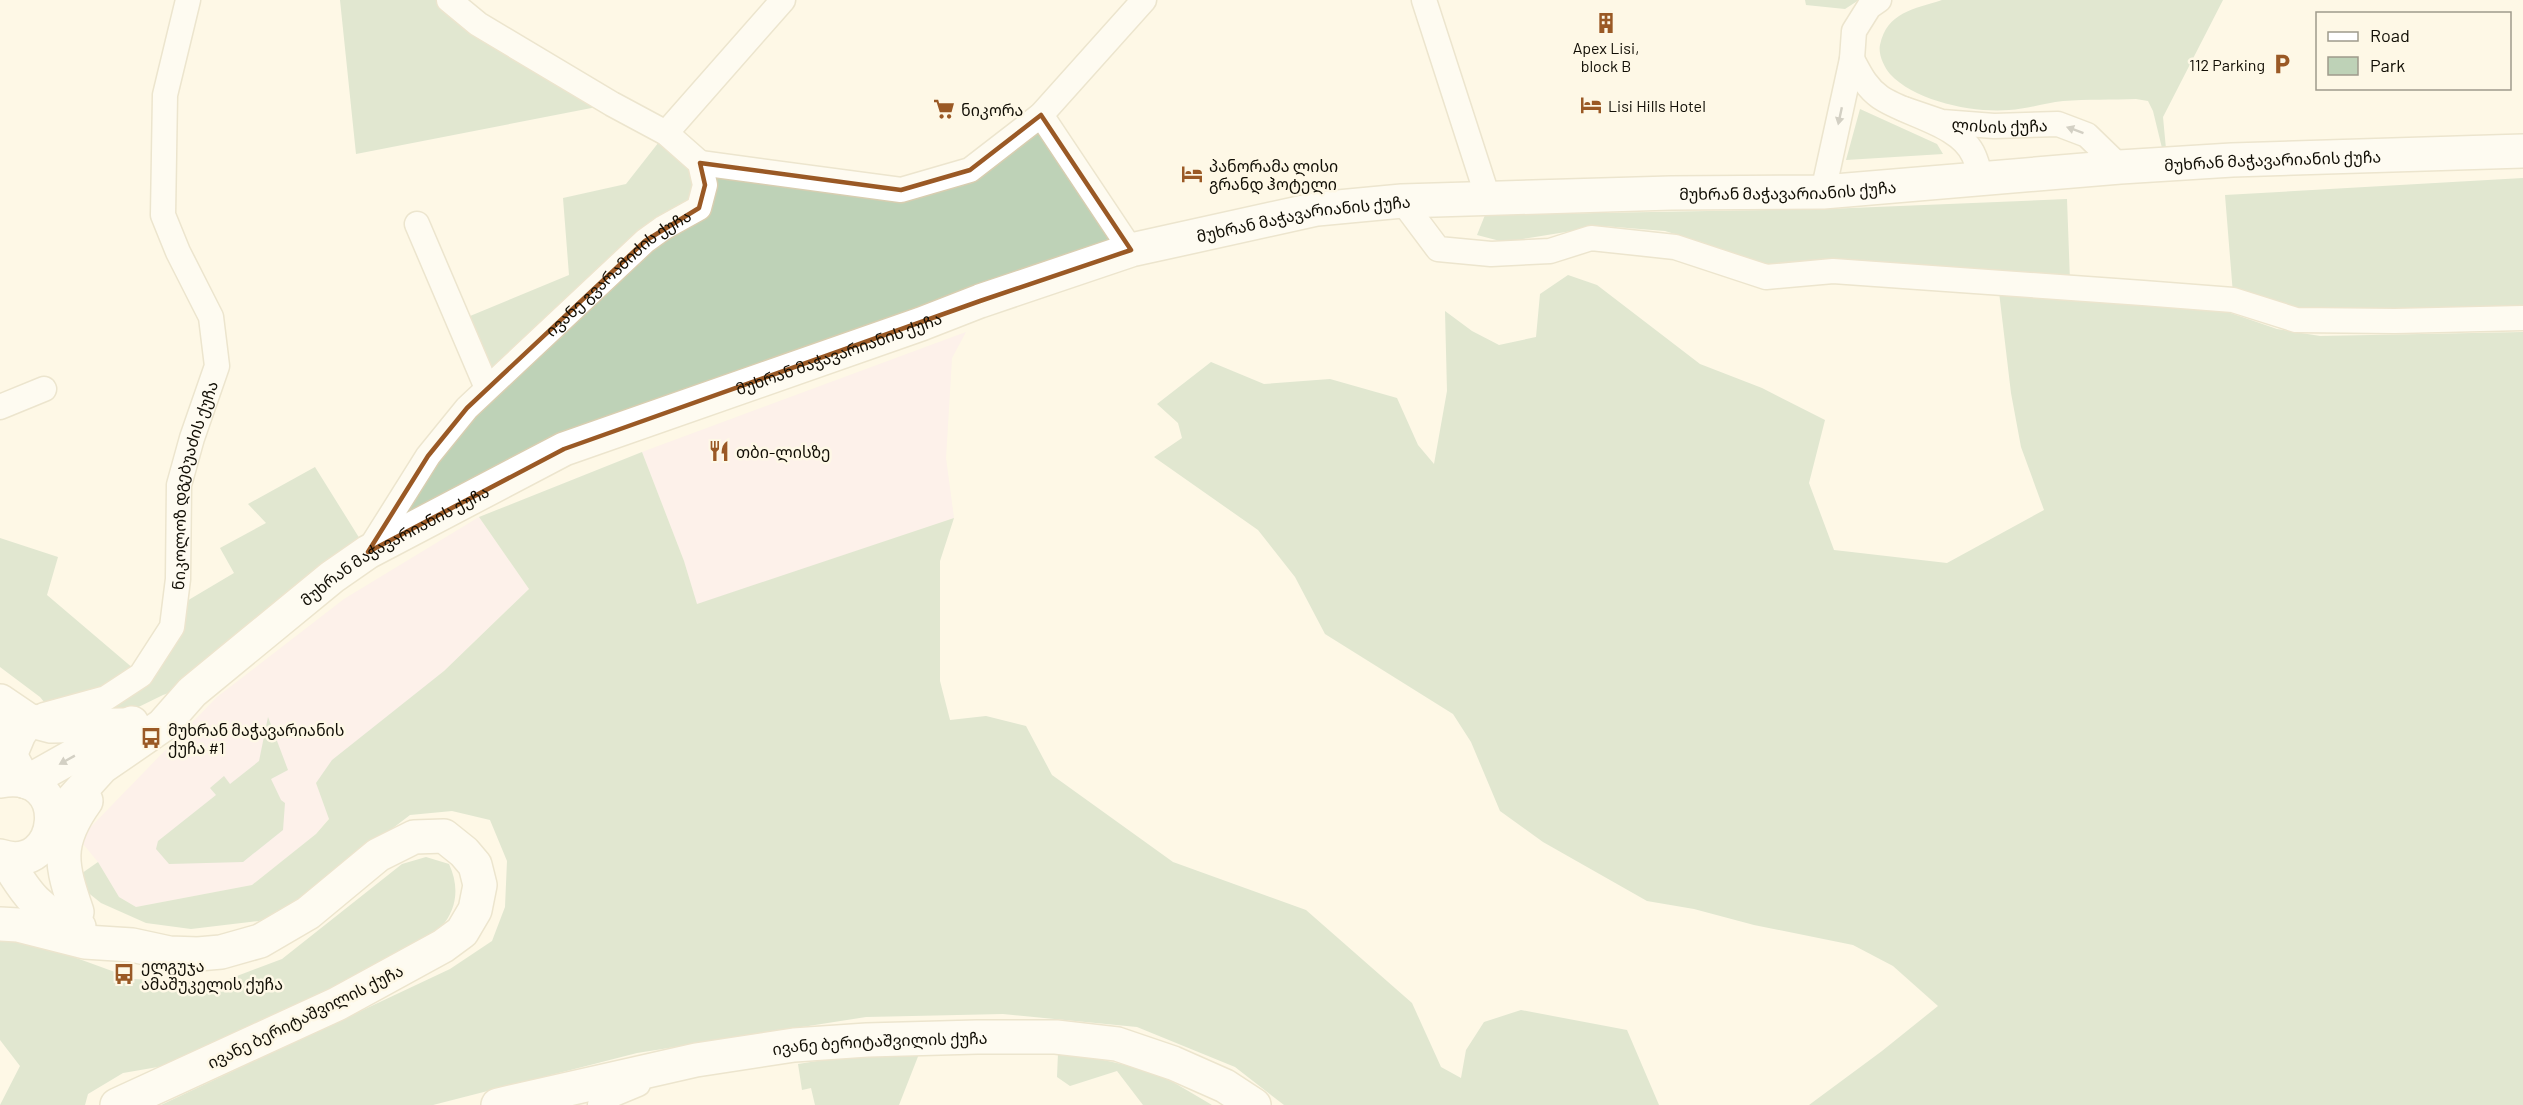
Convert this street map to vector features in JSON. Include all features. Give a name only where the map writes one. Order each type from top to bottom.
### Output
[{"type":"main road","name":"მუხრან მაჭავარიანის ქუჩა","points":[[131,736],[163,705],[192,692],[332,577],[368,552],[564,449],[921,324],[980,301],[1131,250],[1317,209],[1402,201],[1823,192],[2120,167],[2243,160],[2523,151]]},
{"type":"main road","points":[[0,701],[33,722],[131,736]]},
{"type":"main road","points":[[13,768],[131,736]]},
{"type":"main road","points":[[2,857],[20,858],[34,852],[102,767],[131,736]]},
{"type":"main road","points":[[77,912],[64,863],[64,838],[73,819],[131,736]]},
{"type":"main road","points":[[13,768],[38,788],[45,796],[52,811],[46,859],[52,877],[67,902],[77,912],[132,945]]},
{"type":"main road","name":"ივანე ბერიტაშვილის ქუჩა","points":[[117,1105],[337,1004],[443,946],[462,932],[474,910],[480,885],[474,865],[464,852],[444,836],[414,837],[378,855],[308,913],[260,941],[231,950],[198,954],[169,952],[132,945]]},
{"type":"main road","points":[[2,857],[31,899],[48,914],[132,945]]},
{"type":"main road","points":[[0,924],[18,925],[85,942],[132,945]]},
{"type":"main road","name":"ივანე ბერიტაშვილის ქუჩა","points":[[498,1105],[696,1059],[794,1045],[867,1040],[1056,1038],[1117,1044],[1173,1063],[1225,1086],[1254,1105]]},
{"type":"street","name":"ნიკოლოზ დგებუაძის ქუჩა","points":[[33,722],[52,712],[105,698],[141,675],[172,627],[178,579],[179,485],[192,438],[217,366],[211,317],[178,252],[163,215],[165,95],[188,0]]},
{"type":"street","points":[[449,0],[478,24],[612,104],[666,133],[700,163],[901,190],[970,170],[1041,116],[1144,0]]},
{"type":"street","points":[[666,133],[783,0]]},
{"type":"street","points":[[1424,0],[1488,198]]},
{"type":"street","points":[[1823,192],[1852,59],[1854,31],[1869,7],[1879,0]]},
{"type":"street","name":"ლისის ქუჩა","points":[[1852,59],[1864,81],[1880,97],[1948,130],[1966,143],[1974,154],[1981,178]]},
{"type":"street","name":"ლისის ქუჩა","points":[[1904,109],[1942,122],[1994,126],[2058,124],[2087,135],[2120,167]]},
{"type":"street","points":[[1041,116],[1131,250]]},
{"type":"street","name":"ივანე გვარამიძის ქუჩა","points":[[368,552],[428,456],[449,428],[488,388],[645,241],[699,208],[705,185],[700,163]]},
{"type":"street","points":[[1402,201],[1438,249],[1491,254],[1550,251],[1591,238],[1676,247],[1766,278],[1833,271],[2233,300],[2296,320],[2395,321],[2523,318]]},
{"type":"street","points":[[417,224],[488,388]]},
{"type":"street","points":[[0,407],[44,389]]},
{"type":"street","points":[[13,768],[23,736],[33,722]]},
{"type":"street","points":[[600,1105],[609,1096],[696,1059]]},
{"type":"highlighted area","points":[[1041,115],[1131,250],[980,301],[564,449],[368,552],[428,456],[467,408],[645,241],[699,208],[705,185],[700,163],[901,190],[970,170]]},
{"type":"shaded area","points":[[966,332],[952,358],[946,458],[954,518],[697,605],[684,561],[642,452]]},
{"type":"shaded area","points":[[479,517],[529,589],[444,671],[316,783],[329,818],[316,834],[252,885],[136,907],[119,897],[98,862],[79,839],[217,697],[344,599]]},
{"type":"green space","points":[[340,0],[448,0],[612,104],[356,154]]},
{"type":"green space","points":[[1805,0],[1859,0],[1845,9],[1806,5]]},
{"type":"green space","points":[[1942,0],[2223,0],[2163,117],[2166,149],[2162,148],[2153,111],[2148,101],[2136,99],[2072,100],[2016,109],[1978,109],[1929,98],[1901,83],[1890,74],[1882,60],[1880,45],[1884,34],[1889,25],[1903,14]]},
{"type":"green space","points":[[1860,109],[1937,144],[1943,154],[1846,160]]},
{"type":"green space","points":[[1041,115],[1131,250],[564,449],[368,552],[487,388],[458,321],[569,275],[563,198],[626,184],[666,133],[700,163],[901,190],[970,170]]},
{"type":"green space","points":[[2523,178],[2523,311],[2301,318],[2233,294],[2225,195]]},
{"type":"green space","points":[[2067,199],[2070,281],[1767,268],[1701,242],[1665,231],[1603,226],[1504,242],[1477,235],[1485,215],[1827,209]]},
{"type":"green space","points":[[1568,275],[1597,285],[1700,364],[1762,388],[1825,420],[1809,483],[1834,550],[1947,563],[2044,510],[2021,447],[2011,393],[1999,292],[2222,310],[2277,329],[2320,336],[2523,332],[2523,1105],[1809,1105],[1938,1006],[1893,966],[1853,945],[1754,925],[1694,909],[1647,901],[1543,842],[1500,811],[1471,742],[1453,714],[1325,634],[1295,577],[1258,530],[1154,457],[1182,438],[1178,423],[1157,404],[1211,362],[1264,384],[1330,379],[1397,398],[1418,445],[1434,464],[1447,391],[1445,311],[1472,331],[1499,345],[1536,337],[1540,294]]},
{"type":"green space","points":[[642,452],[684,561],[697,604],[954,518],[940,561],[940,681],[950,720],[986,716],[1026,726],[1052,775],[1173,862],[1306,910],[1412,1003],[1441,1067],[1461,1078],[1466,1050],[1484,1022],[1521,1010],[1627,1030],[1659,1105],[1284,1105],[1235,1067],[1137,1027],[1003,1014],[866,1017],[637,1053],[433,1105],[161,1105],[450,969],[492,941],[505,907],[507,861],[490,820],[452,811],[410,815],[286,910],[259,921],[191,929],[146,923],[101,903],[81,887],[75,878],[98,862],[119,897],[136,907],[252,885],[316,834],[329,819],[316,783],[332,760],[444,671],[529,589],[479,517]]},
{"type":"green space","points":[[315,467],[368,552],[185,687],[116,718],[60,721],[40,697],[0,667],[0,538],[58,557],[47,595],[141,675],[175,608],[234,573],[220,548],[266,523],[248,504]]},
{"type":"green space","points":[[268,717],[288,770],[271,779],[281,800],[285,803],[283,830],[243,862],[169,864],[156,849],[158,841],[216,795],[210,788],[224,776],[230,784],[259,761]]},
{"type":"green space","points":[[426,857],[449,864],[452,872],[455,897],[447,920],[441,927],[328,994],[181,1063],[123,1073],[88,1094],[85,1105],[0,1105],[20,1066],[0,1040],[0,939],[38,944],[134,979],[216,984],[282,959],[402,864]]},
{"type":"green space","points":[[868,1053],[919,1054],[899,1105],[815,1105],[811,1088],[802,1090],[798,1064]]},
{"type":"green space","points":[[1058,1053],[1095,1058],[1156,1072],[1212,1105],[1143,1105],[1117,1071],[1070,1086],[1057,1077]]},
{"type":"place","name":"Apex Lisi, block B","points":[[1606,23]]},
{"type":"place","name":"112 Parking","points":[[2282,64]]},
{"type":"place","name":"Lisi Hills Hotel","points":[[1591,105]]},
{"type":"place","name":"ნიკორა","points":[[944,109]]},
{"type":"place","name":"პანორამა ლისი გრანდ ჰოტელი","points":[[1192,174]]},
{"type":"place","name":"თბი-ლისზე","points":[[719,451]]},
{"type":"place","name":"მუხრან მაჭავარიანის ქუჩა #1","points":[[151,738]]},
{"type":"place","name":"ელგუჯა ამაშუკელის ქუჩა","points":[[124,974]]}]
